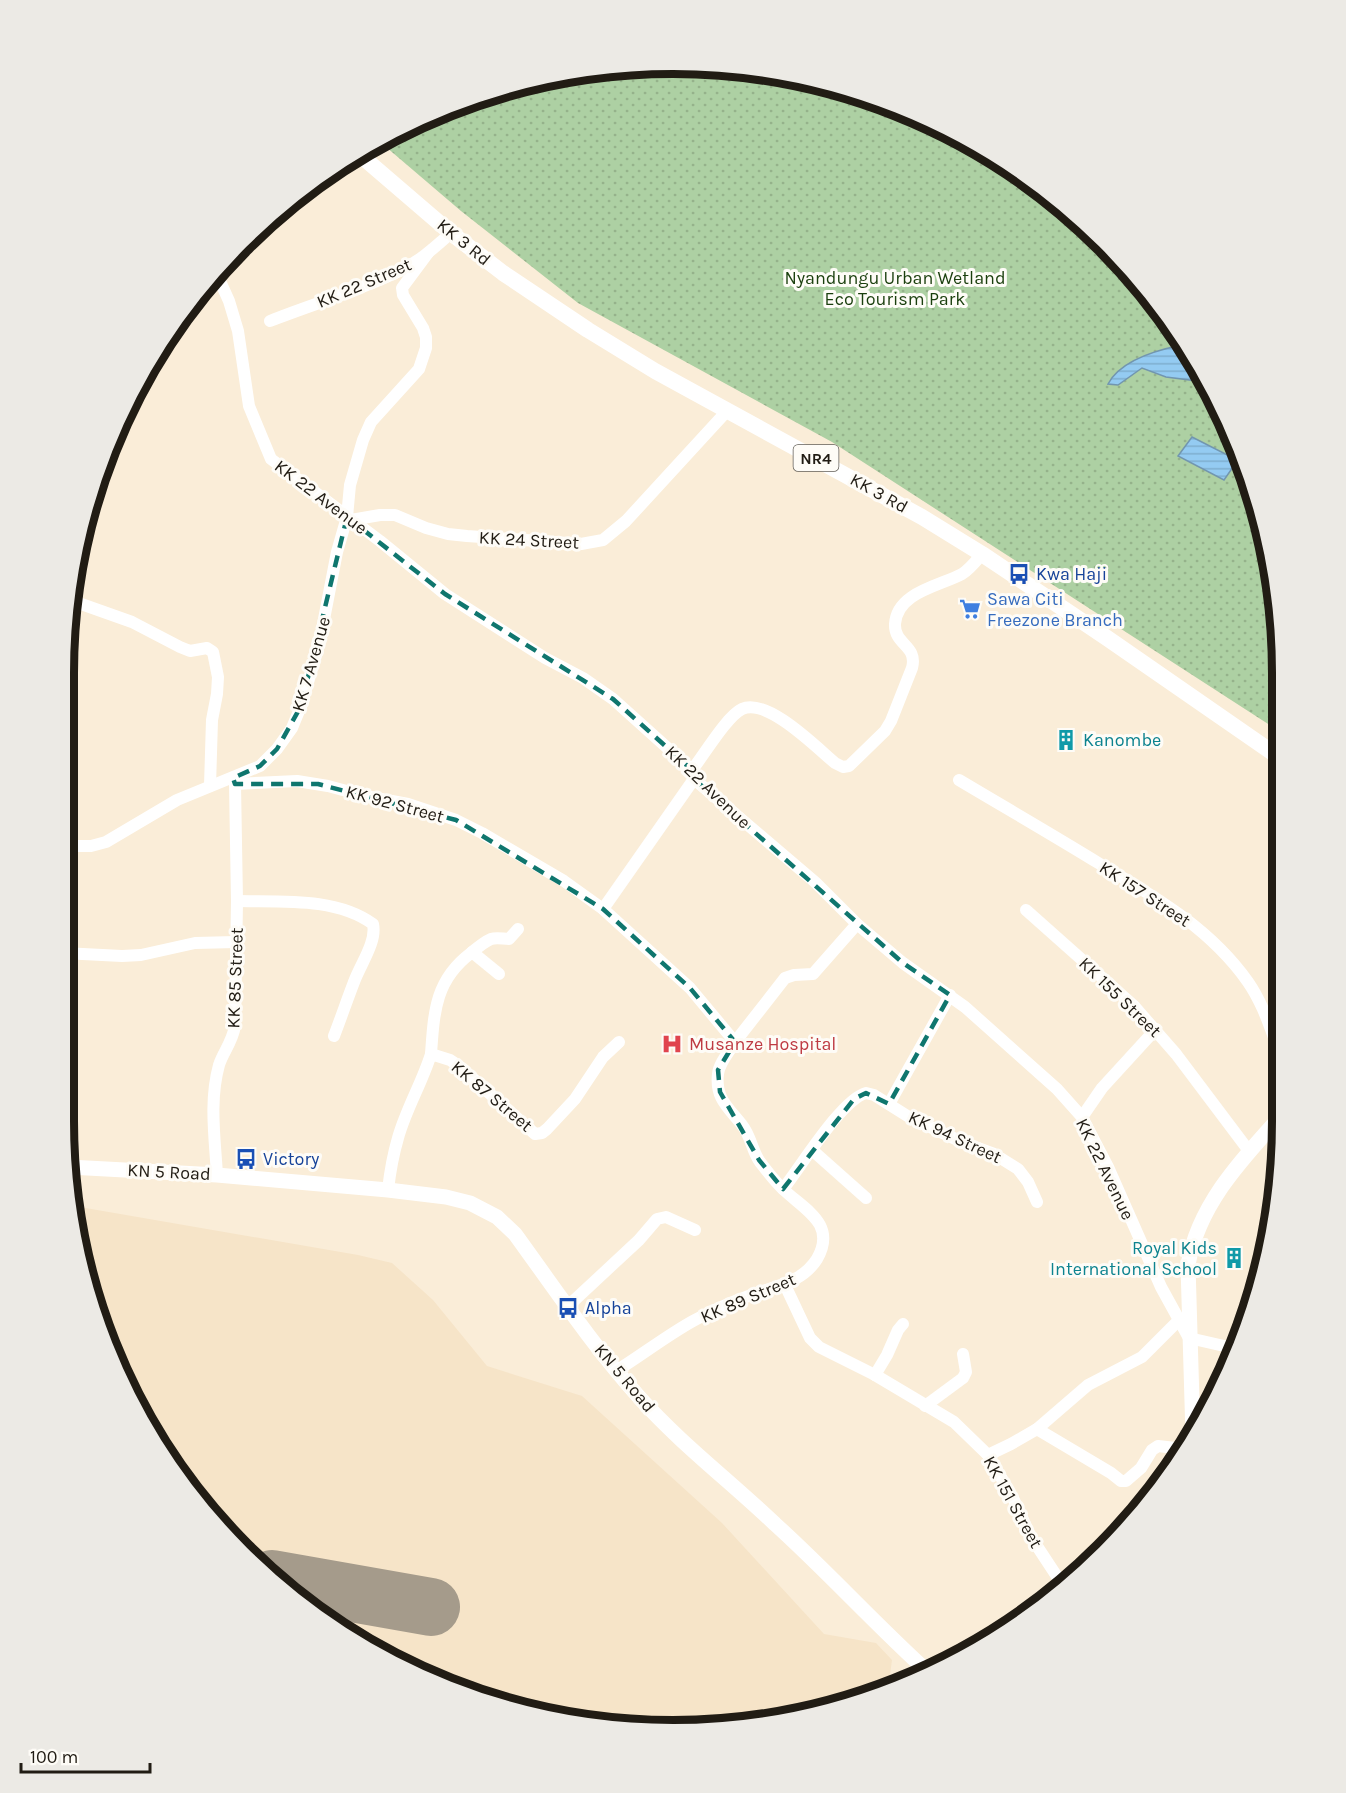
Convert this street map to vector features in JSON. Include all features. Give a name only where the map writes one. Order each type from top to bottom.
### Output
[{"type":"highway","name":"KK 3 Rd","points":[[365,159],[503,273],[588,330],[655,371],[922,517],[982,554],[1272,752]]},
{"type":"main road","points":[[1192,1419],[1188,1265],[1192,1245],[1199,1226],[1230,1174],[1272,1126]]},
{"type":"main road","name":"KN 5 Road","points":[[76,1167],[217,1175],[388,1190],[447,1197],[470,1203],[497,1217],[515,1234],[616,1371],[674,1433],[798,1545],[921,1665]]},
{"type":"street","name":"KK 22 Street","points":[[270,321],[355,290],[401,270],[428,253],[452,233]]},
{"type":"street","name":"KK 7 Avenue","points":[[74,846],[106,843],[151,814],[210,786],[234,781],[260,766],[278,749],[292,728],[319,645],[337,552],[349,519],[354,469],[371,422],[419,369],[426,348],[423,328],[403,295],[402,288],[428,253]]},
{"type":"street","name":"KK 22 Avenue","points":[[220,280],[230,301],[238,331],[249,406],[271,459],[445,594],[605,694],[815,882],[856,924],[903,963],[951,995],[1057,1089],[1082,1117],[1108,1167],[1161,1287],[1189,1338]]},
{"type":"street","name":"KK 24 Street","points":[[349,519],[395,515],[426,528],[467,537],[581,544],[603,540],[626,521],[727,411]]},
{"type":"street","points":[[603,909],[730,719],[742,709],[753,706],[763,708],[785,722],[835,763],[843,767],[849,766],[885,731],[912,668],[914,659],[911,651],[896,634],[895,624],[898,614],[907,601],[918,593],[964,572],[982,554]]},
{"type":"street","points":[[78,603],[132,622],[190,651],[207,648],[213,652],[218,677],[212,720],[210,786]]},
{"type":"street","name":"KK 157 Street","points":[[959,780],[1154,896],[1190,921],[1222,950],[1249,983],[1272,1030]]},
{"type":"street","name":"KK 85 Street","points":[[217,1175],[213,1116],[216,1084],[219,1063],[232,1040],[235,1026],[237,901],[234,781]]},
{"type":"street","name":"KK 92 Street","points":[[234,781],[297,781],[318,784],[408,804],[456,820],[482,833],[564,881],[603,909],[690,988],[735,1042]]},
{"type":"street","points":[[237,901],[306,903],[337,908],[366,918],[373,924],[375,930],[373,938],[334,1036]]},
{"type":"street","name":"KK 155 Street","points":[[1026,910],[1134,1006],[1156,1029],[1249,1151]]},
{"type":"street","points":[[735,1042],[785,978],[813,974],[856,924]]},
{"type":"street","points":[[431,1054],[438,995],[444,981],[453,969],[489,940],[509,939],[518,929]]},
{"type":"street","points":[[74,954],[141,955],[195,943],[236,942]]},
{"type":"street","points":[[472,952],[499,974]]},
{"type":"street","name":"KK 94 Street","points":[[889,1104],[951,995]]},
{"type":"street","points":[[1082,1117],[1102,1088],[1156,1029]]},
{"type":"street","name":"KK 87 Street","points":[[388,1190],[398,1136],[431,1054],[450,1060],[459,1066],[536,1134],[548,1129],[575,1099],[591,1073],[619,1042]]},
{"type":"street","name":"KK 89 Street","points":[[616,1371],[702,1316],[751,1295],[785,1285],[804,1274],[822,1247],[823,1234],[819,1222],[811,1212],[783,1190],[759,1160],[742,1125],[731,1115],[725,1105],[717,1078],[718,1070],[735,1042]]},
{"type":"street","name":"KK 94 Street","points":[[783,1190],[836,1119],[860,1095],[866,1093],[874,1095],[916,1121],[994,1154],[1018,1168],[1028,1182],[1037,1202]]},
{"type":"street","points":[[812,1150],[866,1198]]},
{"type":"street","points":[[567,1306],[639,1240],[657,1219],[666,1217],[695,1230]]},
{"type":"street","name":"KK 151 Street","points":[[785,1285],[810,1338],[819,1347],[875,1375],[954,1422],[988,1455],[1031,1537],[1059,1579]]},
{"type":"street","points":[[988,1455],[1037,1429],[1088,1385],[1142,1357],[1179,1320]]},
{"type":"street","points":[[875,1375],[903,1324]]},
{"type":"street","points":[[1189,1338],[1228,1347]]},
{"type":"street","points":[[925,1406],[963,1378],[966,1372],[963,1354]]},
{"type":"street","points":[[1037,1429],[1111,1473],[1120,1481],[1126,1481],[1132,1477],[1141,1468],[1152,1450],[1158,1446],[1174,1448]]},
{"type":"highlighted area","points":[[347,517],[445,594],[613,699],[692,770],[694,779],[903,963],[950,995],[889,1104],[866,1093],[854,1099],[783,1189],[759,1160],[720,1092],[718,1070],[735,1042],[690,988],[603,909],[456,820],[318,784],[235,784],[233,778],[260,766],[277,749],[301,706]]},
{"type":"shaded area","points":[[80,1207],[358,1255],[392,1263],[433,1300],[487,1366],[582,1396],[722,1523],[824,1634],[876,1643],[892,1660],[889,1679],[828,1699],[751,1714],[673,1720],[595,1714],[518,1699],[444,1674],[373,1639],[308,1596],[249,1544],[197,1485],[175,1453],[135,1385],[105,1313],[85,1237]]},
{"type":"green space","name":"Nyandungu Urban Wetland Eco Tourism Park","points":[[634,75],[712,75],[790,85],[866,105],[938,135],[973,154],[1038,197],[1097,249],[1149,308],[1192,373],[1211,408],[1241,480],[1261,556],[1271,634],[1272,726],[832,442],[578,303],[461,211],[386,147],[408,135],[480,105],[556,85],[595,79]]},
{"type":"water","points":[[1175,347],[1196,381],[1166,377],[1142,368],[1118,385],[1108,384],[1121,369],[1130,363]]},
{"type":"water","points":[[1192,437],[1232,458],[1236,467],[1233,467],[1224,480],[1178,456]]},
{"type":"runway","points":[[292,1582],[431,1607]]},
{"type":"place","name":"Kwa Haji","points":[[1019,574]]},
{"type":"place","name":"Sawa Citi Freezone Branch","points":[[970,609]]},
{"type":"place","name":"Kanombe","points":[[1066,740]]},
{"type":"place","name":"Musanze Hospital","points":[[672,1044]]},
{"type":"place","name":"Victory","points":[[246,1159]]},
{"type":"place","name":"Royal Kids International School","points":[[1234,1258]]},
{"type":"place","name":"Alpha","points":[[568,1308]]}]
